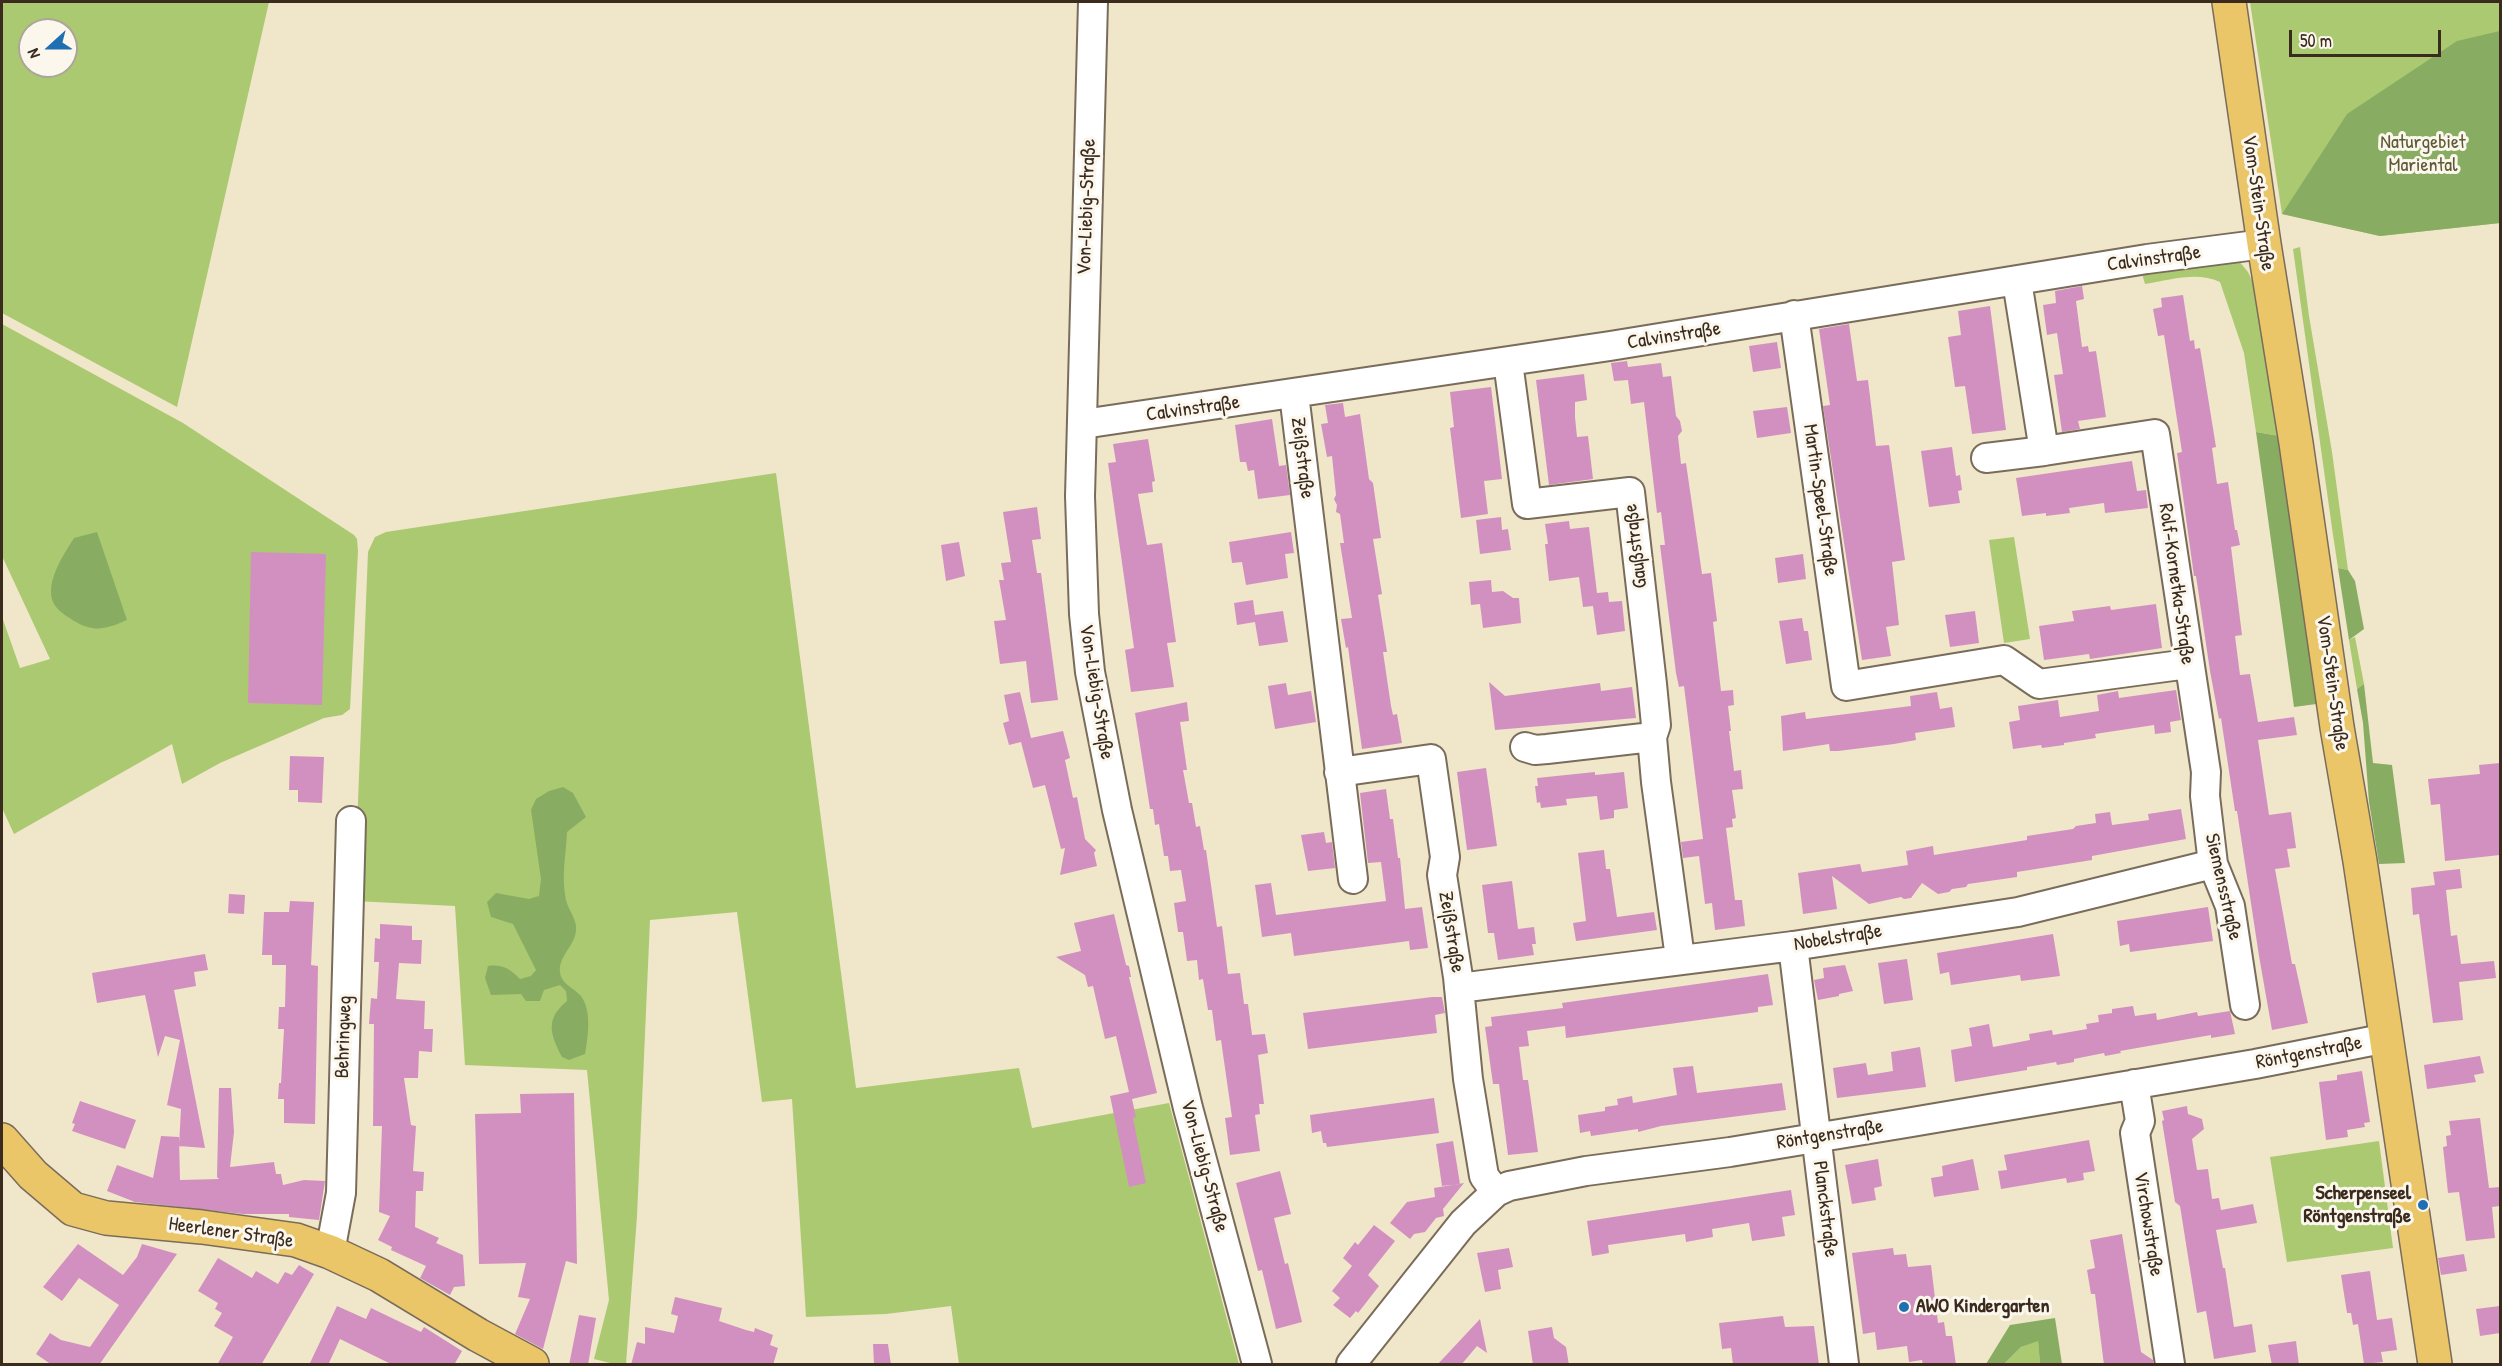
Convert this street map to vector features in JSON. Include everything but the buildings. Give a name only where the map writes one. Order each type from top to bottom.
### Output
[{"type":"main road","name":"Vom-Stein-Straße","points":[[2229,2],[2435,1365]]},
{"type":"main road","name":"Heerlener Straße","points":[[2,1140],[33,1174],[73,1209],[117,1219],[202,1227],[296,1240],[330,1252],[379,1275],[532,1365]]},
{"type":"street","name":"Von-Liebig-Straße","points":[[1093,2],[1080,496],[1084,614],[1099,722],[1117,810],[1188,1108],[1257,1365]]},
{"type":"street","name":"Calvinstraße","points":[[1083,424],[1705,332],[1794,315],[2147,259],[2264,244]]},
{"type":"street","points":[[1986,458],[2044,451],[2017,281]]},
{"type":"street","name":"Martin-Speel-Straße","points":[[1794,315],[1846,686],[2004,660],[2040,684],[2188,664]]},
{"type":"street","name":"Gaußstraße","points":[[1508,362],[1527,504],[1630,492],[1656,725],[1652,737],[1680,958]]},
{"type":"street","name":"Zeißstraße","points":[[1294,394],[1353,879]]},
{"type":"street","name":"Rolf-Kornetka-Straße","points":[[2044,451],[2155,434],[2199,733]]},
{"type":"street","name":"Siemensstraße","points":[[2199,733],[2205,772],[2205,796],[2213,864],[2230,906],[2245,1005]]},
{"type":"street","points":[[1525,747],[1535,750],[1652,737]]},
{"type":"street","name":"Zeißstraße","points":[[1339,772],[1431,759],[1445,857],[1442,874],[1459,988],[1468,1079],[1484,1176],[1496,1192]]},
{"type":"street","name":"Behringweg","points":[[330,1252],[341,1192],[351,821]]},
{"type":"street","name":"Nobelstraße","points":[[1459,988],[1680,958],[1793,946],[2018,912],[2213,864]]},
{"type":"street","name":"Planckstraße","points":[[1793,946],[1844,1365]]},
{"type":"street","name":"Röntgenstraße","points":[[1351,1365],[1463,1222],[1496,1192],[1509,1186],[1550,1177],[1730,1152],[2134,1084],[2387,1038]]},
{"type":"street","name":"Virchowstraße","points":[[2134,1084],[2140,1121],[2134,1133],[2170,1365]]},
{"type":"green space","points":[[2,2],[269,2],[177,407],[2,313]]},
{"type":"green space","name":"Naturgebiet Mariental","points":[[2250,2],[2500,2],[2500,223],[2380,236],[2282,214]]},
{"type":"green space","name":"Naturgebiet Mariental","points":[[2500,31],[2500,223],[2380,236],[2282,214],[2347,114],[2457,41]]},
{"type":"green space","points":[[2300,247],[2348,570],[2338,568],[2332,528],[2293,249]]},
{"type":"green space","points":[[2238,260],[2248,272],[2254,285],[2285,437],[2256,432],[2244,353],[2220,282],[2193,277],[2145,284],[2141,270]]},
{"type":"green space","points":[[2,324],[183,423],[354,535],[357,539],[358,551],[350,709],[342,715],[324,718],[220,763],[182,784],[172,744],[14,834],[2,808],[2,617],[20,668],[50,659],[2,556]]},
{"type":"green space","points":[[2256,432],[2285,437],[2324,703],[2294,707]]},
{"type":"green space","points":[[776,473],[856,1088],[1019,1068],[1032,1128],[1169,1103],[1239,1364],[959,1364],[951,1306],[886,1314],[806,1317],[792,1099],[762,1102],[737,912],[650,920],[637,1216],[626,1364],[614,1364],[594,1359],[609,1300],[587,1070],[465,1065],[455,906],[354,901],[368,552],[375,537],[386,532]]},
{"type":"green space","points":[[97,532],[127,620],[113,626],[94,628],[81,625],[65,615],[53,602],[51,594],[53,577],[74,538]]},
{"type":"green space","points":[[2014,537],[2030,639],[2004,643],[1989,540]]},
{"type":"green space","points":[[2338,568],[2348,570],[2355,581],[2364,629],[2349,640]]},
{"type":"green space","points":[[2355,637],[2364,684],[2357,689],[2349,640]]},
{"type":"green space","points":[[2364,684],[2373,763],[2392,765],[2405,863],[2379,864],[2369,802],[2363,723],[2357,689]]},
{"type":"green space","points":[[563,787],[573,793],[586,817],[567,832],[564,866],[566,900],[576,932],[562,960],[560,972],[568,986],[581,996],[587,1009],[588,1024],[585,1054],[569,1060],[562,1057],[552,1027],[555,1014],[567,1001],[566,991],[560,985],[544,990],[540,1001],[526,1001],[521,994],[491,995],[485,978],[488,966],[506,968],[520,979],[531,976],[536,970],[513,924],[491,917],[487,902],[496,893],[529,899],[539,896],[541,879],[531,810],[536,799],[549,791]]},
{"type":"green space","points":[[2379,1141],[2393,1248],[2287,1262],[2270,1157]]},
{"type":"green space","points":[[2055,1318],[2062,1364],[2040,1364],[2038,1341],[2021,1347],[2004,1364],[1986,1364],[2010,1325]]},
{"type":"green space","points":[[2038,1340],[2040,1364],[2004,1364],[2021,1347]]},
{"type":"place","name":"Scherpenseel Röntgenstraße","points":[[2423,1205]]},
{"type":"place","name":"AWO Kindergarten","points":[[1904,1307]]}]
